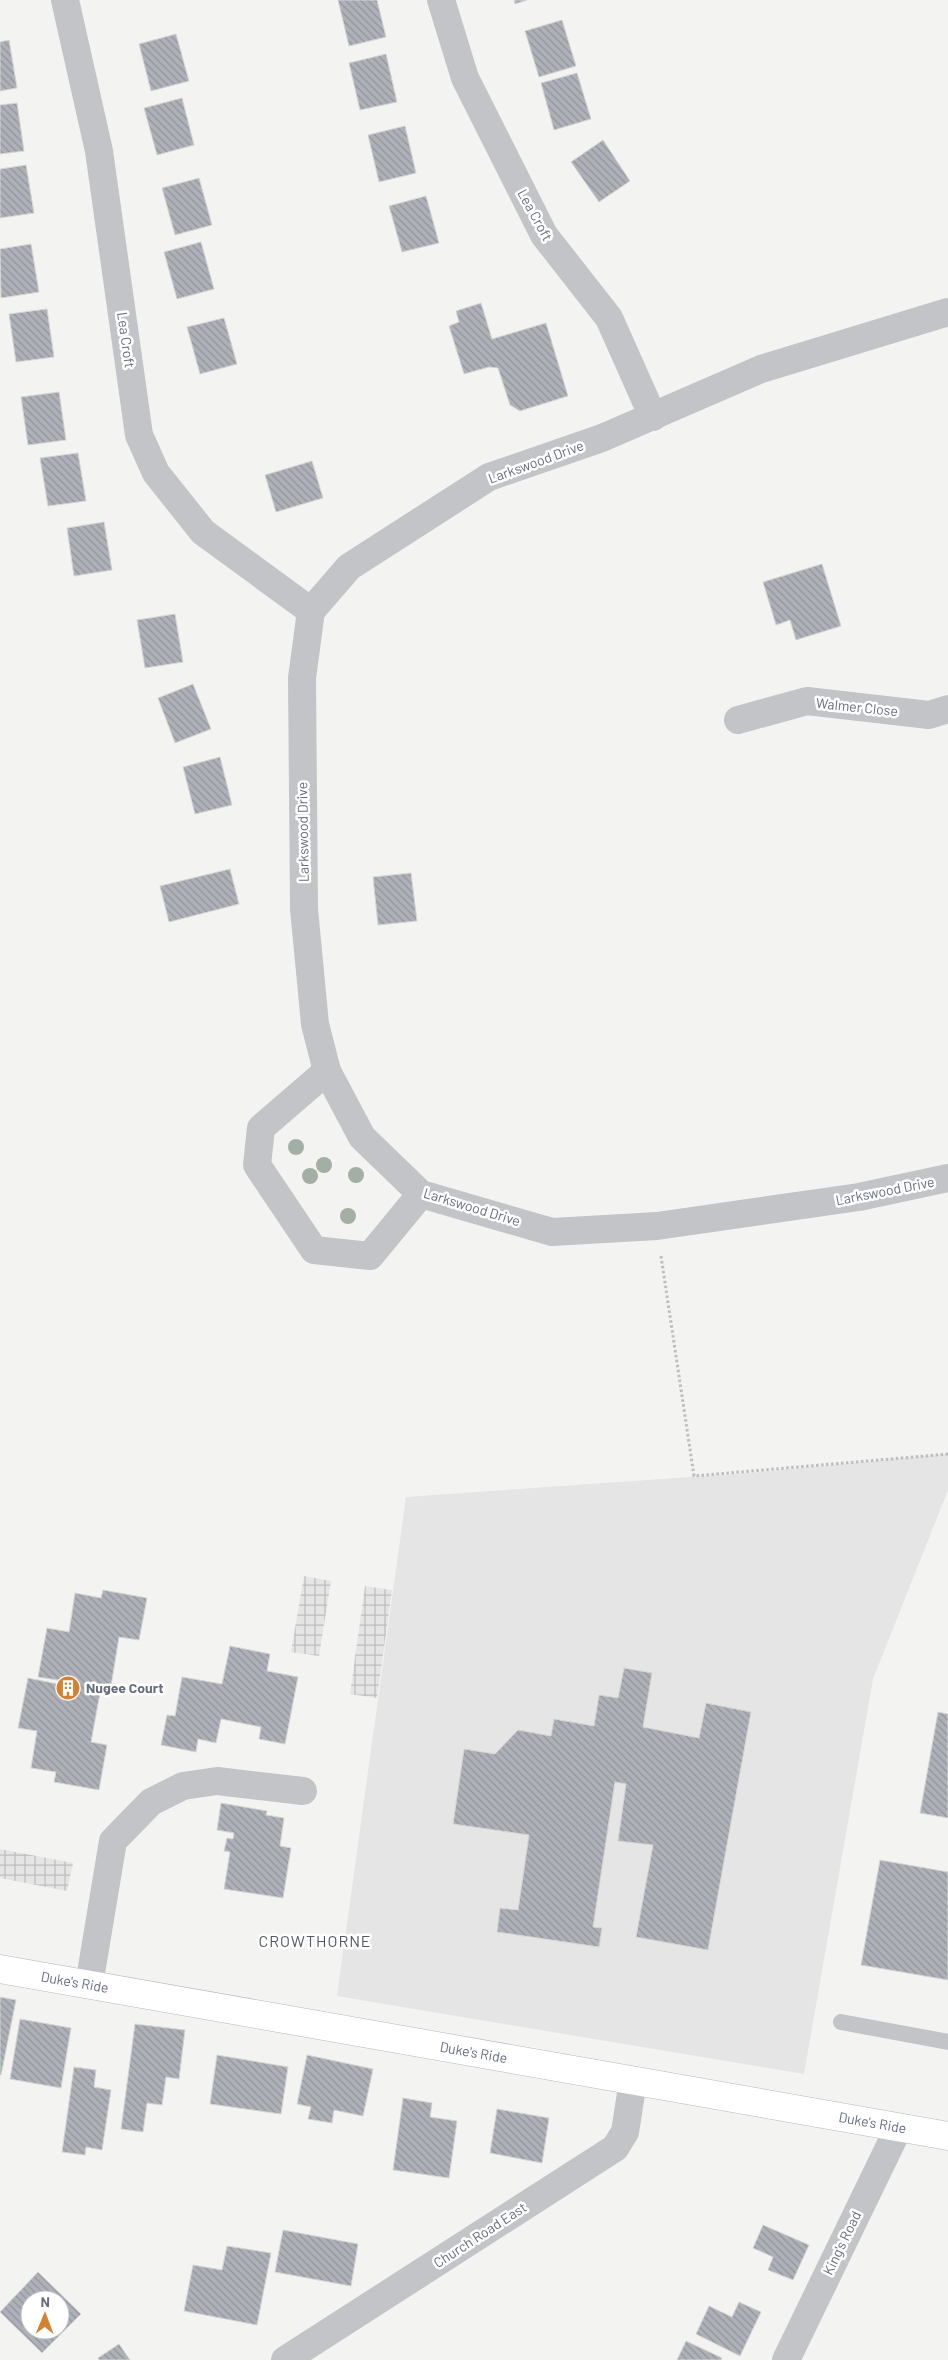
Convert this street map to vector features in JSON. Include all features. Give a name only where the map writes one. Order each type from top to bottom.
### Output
[{"type":"main road","name":"Duke's Ride","points":[[0,1969],[948,2136]]},
{"type":"street","name":"Lea Croft","points":[[65,0],[99,151],[140,434],[156,473],[203,532],[311,611]]},
{"type":"street","name":"Lea Croft","points":[[440,0],[465,78],[544,235],[609,318],[653,417]]},
{"type":"street","name":"Larkswood Drive","points":[[948,312],[761,369],[602,438],[489,477],[349,567],[311,611],[302,678],[304,909],[315,1024],[327,1071],[362,1137],[421,1194],[552,1232],[657,1226],[859,1197],[948,1178]]},
{"type":"street","name":"Walmer Close","points":[[738,720],[807,701],[929,715],[948,708]]},
{"type":"street","points":[[327,1071],[261,1128],[258,1165],[314,1250],[370,1256],[421,1194]]},
{"type":"street","points":[[89,1985],[113,1841],[151,1802],[183,1786],[218,1781],[303,1791]]},
{"type":"street","name":"Church Road East","points":[[285,2360],[615,2148],[625,2132],[633,2081]]},
{"type":"street","name":"King's Road","points":[[786,2360],[899,2127]]},
{"type":"lane","points":[[841,2022],[948,2042]]},
{"type":"path","points":[[657,1226],[694,1476],[948,1454]]},
{"type":"shaded area","points":[[948,1454],[948,1490],[873,1679],[804,2074],[337,1996],[406,1497],[748,1473]]},
{"type":"shaded area","points":[[304,1576],[331,1581],[319,1656],[291,1652]]},
{"type":"shaded area","points":[[365,1586],[392,1590],[377,1698],[350,1694]]},
{"type":"shaded area","points":[[0,1849],[73,1863],[67,1891],[0,1878]]},
{"type":"building","points":[[338,0],[377,0],[386,37],[349,46]]},
{"type":"building","points":[[514,0],[527,0],[515,4]]},
{"type":"building","points":[[562,20],[576,66],[539,77],[525,31]]},
{"type":"building","points":[[176,34],[189,81],[151,91],[139,44]]},
{"type":"building","points":[[9,40],[17,88],[0,91],[0,42]]},
{"type":"building","points":[[386,54],[397,102],[360,110],[349,63]]},
{"type":"building","points":[[577,73],[591,119],[554,130],[541,83]]},
{"type":"building","points":[[182,98],[194,145],[157,155],[144,108]]},
{"type":"building","points":[[17,103],[24,151],[0,154],[0,105]]},
{"type":"building","points":[[405,126],[416,173],[379,182],[368,135]]},
{"type":"building","points":[[603,140],[630,181],[599,202],[571,162]]},
{"type":"building","points":[[26,165],[34,213],[0,218],[0,169]]},
{"type":"building","points":[[199,178],[212,225],[175,235],[162,188]]},
{"type":"building","points":[[426,196],[439,243],[402,252],[389,206]]},
{"type":"building","points":[[201,242],[214,289],[177,299],[164,252]]},
{"type":"building","points":[[31,244],[39,292],[1,298],[0,249]]},
{"type":"building","points":[[481,303],[492,339],[546,323],[568,396],[520,411],[510,405],[498,368],[489,367],[464,374],[449,326],[459,322],[456,311]]},
{"type":"building","points":[[47,309],[54,357],[16,362],[9,314]]},
{"type":"building","points":[[224,318],[237,364],[200,374],[187,327]]},
{"type":"building","points":[[59,392],[66,440],[28,445],[21,397]]},
{"type":"building","points":[[78,453],[86,501],[48,506],[40,458]]},
{"type":"building","points":[[312,461],[323,498],[276,512],[265,475]]},
{"type":"building","points":[[104,522],[112,570],[74,576],[67,528]]},
{"type":"building","points":[[822,564],[841,626],[796,640],[790,620],[776,625],[763,582]]},
{"type":"building","points":[[175,614],[183,662],[145,668],[137,620]]},
{"type":"building","points":[[193,684],[211,729],[175,743],[158,698]]},
{"type":"building","points":[[220,757],[232,805],[195,814],[183,767]]},
{"type":"building","points":[[230,869],[239,904],[169,922],[160,886]]},
{"type":"building","points":[[411,873],[417,921],[378,925],[373,877]]},
{"type":"building","name":"Nugee Court","points":[[103,1590],[147,1598],[139,1640],[119,1637],[110,1692],[100,1693],[91,1742],[107,1745],[99,1790],[54,1782],[56,1772],[31,1768],[37,1731],[18,1728],[28,1678],[63,1685],[64,1681],[38,1677],[47,1628],[69,1632],[75,1593],[101,1598]]},
{"type":"building","name":"Nugee Court","points":[[230,1646],[270,1654],[267,1671],[298,1677],[285,1744],[259,1739],[261,1727],[221,1719],[216,1743],[198,1739],[196,1752],[161,1745],[167,1715],[175,1716],[182,1677],[222,1684]]},
{"type":"building","points":[[624,1668],[652,1673],[643,1727],[699,1738],[706,1703],[751,1712],[708,1950],[636,1937],[653,1845],[618,1841],[626,1784],[615,1782],[593,1927],[602,1928],[599,1947],[497,1932],[500,1908],[518,1910],[529,1835],[453,1824],[464,1749],[495,1754],[518,1730],[551,1736],[554,1719],[594,1726],[599,1695],[618,1698]]},
{"type":"building","points":[[938,1712],[948,1714],[948,1818],[920,1813]]},
{"type":"building","points":[[221,1803],[267,1811],[266,1815],[284,1818],[280,1846],[291,1848],[283,1898],[224,1889],[230,1852],[224,1851],[227,1838],[233,1839],[234,1833],[217,1830]]},
{"type":"building","points":[[880,1860],[948,1872],[948,1980],[861,1965]]},
{"type":"building","points":[[0,1997],[16,2000],[1,2075],[0,2075]]},
{"type":"building","points":[[20,2019],[71,2028],[61,2088],[10,2079]]},
{"type":"building","points":[[135,2024],[185,2030],[179,2079],[166,2077],[162,2105],[147,2103],[143,2132],[121,2129]]},
{"type":"building","points":[[217,2055],[288,2067],[281,2114],[210,2104]]},
{"type":"building","points":[[307,2055],[373,2069],[363,2116],[334,2110],[332,2123],[308,2119],[311,2107],[297,2104]]},
{"type":"building","points":[[74,2067],[96,2070],[94,2087],[111,2090],[102,2150],[86,2147],[85,2155],[62,2152]]},
{"type":"building","points":[[403,2098],[432,2103],[430,2117],[457,2121],[449,2178],[393,2170]]},
{"type":"building","points":[[497,2109],[549,2118],[542,2163],[490,2153]]},
{"type":"building","points":[[763,2225],[809,2245],[793,2280],[768,2270],[773,2257],[753,2248]]},
{"type":"building","points":[[283,2230],[358,2244],[351,2286],[275,2272]]},
{"type":"building","points":[[227,2246],[271,2253],[257,2325],[184,2311],[193,2265],[222,2270]]},
{"type":"building","points":[[38,2272],[56,2290],[21,2290]]},
{"type":"building","points":[[20,2291],[20,2332],[0,2312]]},
{"type":"building","points":[[739,2302],[761,2312],[740,2356],[696,2334],[709,2306],[732,2317]]},
{"type":"building","points":[[70,2303],[81,2314],[70,2325]]},
{"type":"building","points":[[29,2340],[55,2340],[42,2353]]},
{"type":"building","points":[[686,2341],[722,2358],[721,2360],[677,2360]]},
{"type":"building","points":[[119,2344],[130,2360],[99,2360],[98,2358]]},
{"type":"place","name":"Nugee Court","points":[[68,1688]]},
{"type":"district","name":"CROWTHORNE","points":[[315,1941]]}]
